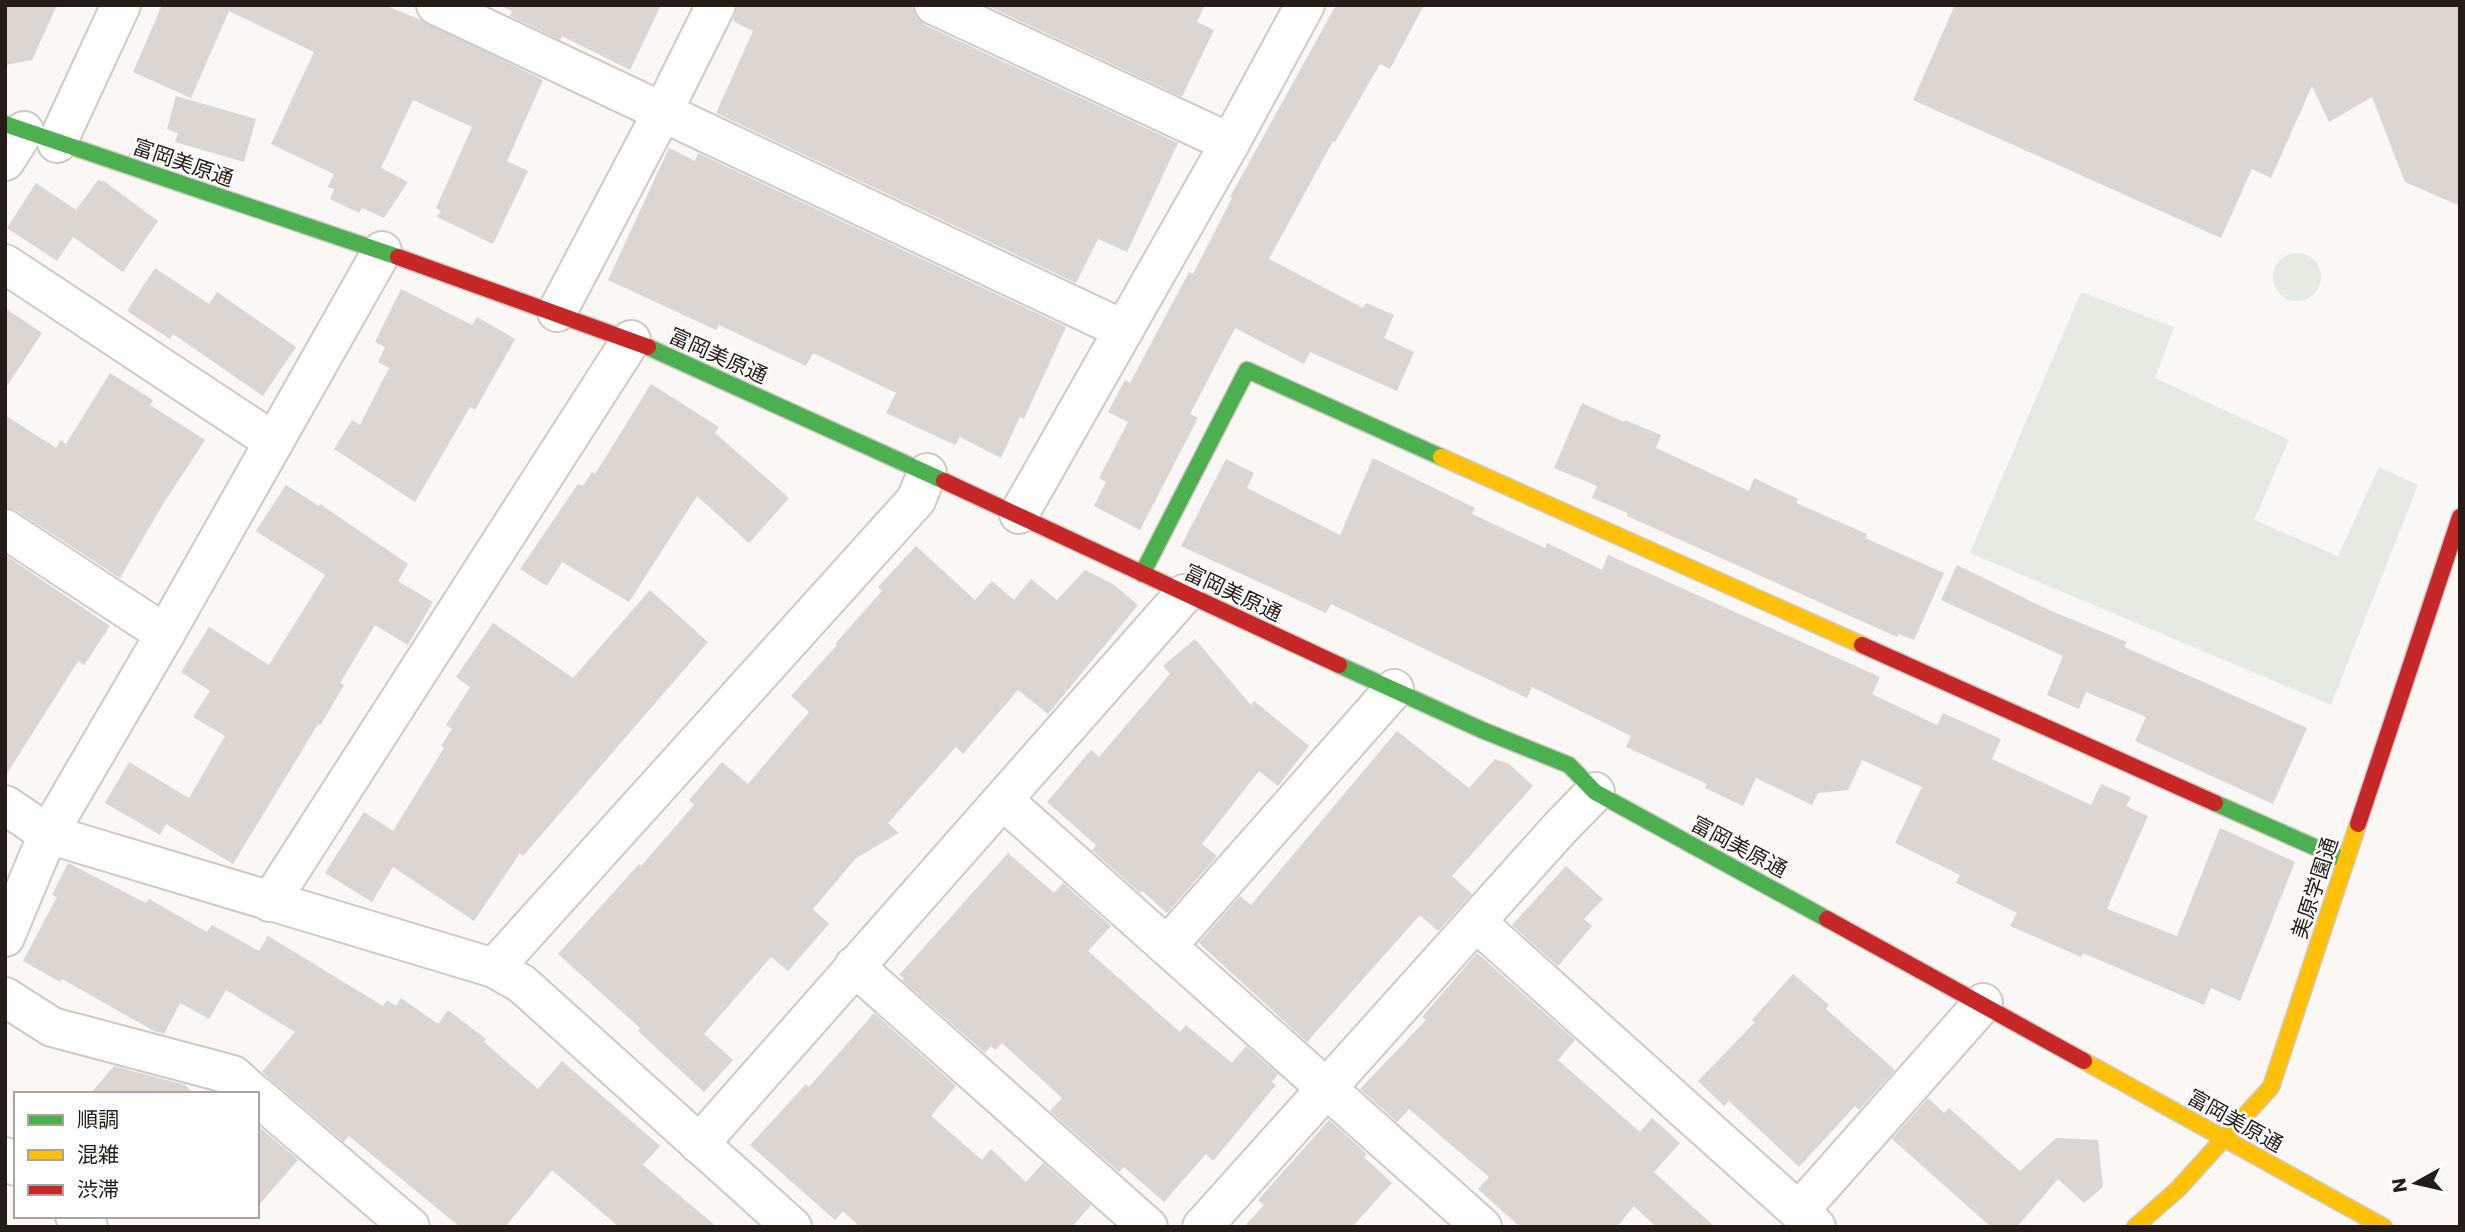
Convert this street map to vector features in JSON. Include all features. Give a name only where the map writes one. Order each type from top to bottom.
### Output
[{"type":"street","points":[[23,140],[121,5]]},
{"type":"street","points":[[436,5],[1124,330]]},
{"type":"street","points":[[557,313],[716,5]]},
{"type":"street","points":[[934,5],[1230,143]]},
{"type":"street","points":[[1019,514],[1230,143],[1305,5]]},
{"type":"street","name":"富岡美原通","points":[[23,140],[382,251],[631,340],[1019,514],[1184,594],[1482,730],[1569,765],[1595,792],[1983,1003],[2384,1227]]},
{"type":"street","points":[[5,937],[48,834],[165,634],[382,251]]},
{"type":"street","points":[[5,264],[274,442]]},
{"type":"street","points":[[270,902],[631,340]]},
{"type":"street","points":[[1142,573],[1247,370],[2346,861]]},
{"type":"street","points":[[494,968],[916,500],[927,473]]},
{"type":"street","name":"美原学園通","points":[[2136,1227],[2178,1189],[2271,1087],[2460,517]]},
{"type":"street","points":[[5,529],[165,634]]},
{"type":"street","points":[[699,1144],[1184,594]]},
{"type":"street","points":[[1167,946],[1394,689]]},
{"type":"street","points":[[1202,1227],[1595,792]]},
{"type":"street","points":[[1004,801],[1482,1227]]},
{"type":"street","points":[[5,805],[48,834],[494,968],[522,984],[792,1227]]},
{"type":"street","points":[[1476,922],[1808,1219],[1983,1003]]},
{"type":"street","points":[[854,966],[1148,1227]]},
{"type":"street","points":[[5,997],[52,1027],[233,1075],[253,1092]]},
{"type":"street","points":[[259,1098],[410,1227]]},
{"type":"shaded area","points":[[2297,253],[2314,260],[2321,277],[2314,294],[2297,301],[2280,294],[2273,277],[2280,260]]},
{"type":"shaded area","points":[[2081,292],[2174,327],[2155,378],[2289,440],[2254,520],[2338,556],[2379,467],[2418,485],[2331,705],[1970,553]]},
{"type":"building","points":[[5,5],[57,5],[32,60],[5,65]]},
{"type":"building","points":[[162,5],[384,5],[421,20],[543,80],[507,161],[528,171],[493,244],[437,217],[441,211],[436,208],[472,127],[413,100],[381,168],[408,182],[384,218],[362,208],[359,213],[330,199],[334,189],[328,187],[334,174],[271,144],[314,52],[229,11],[191,98],[133,72]]},
{"type":"building","points":[[500,5],[661,5],[630,70],[562,36],[560,40],[510,16],[512,11]]},
{"type":"building","points":[[738,5],[912,5],[916,17],[925,25],[1178,143],[1127,252],[1098,239],[1076,283],[716,113],[753,31],[733,21]]},
{"type":"building","points":[[986,5],[1205,5],[1197,22],[1214,30],[1182,97]]},
{"type":"building","points":[[1336,5],[1424,5],[1390,69],[1380,64],[1335,142],[1333,141],[1269,259],[1363,308],[1366,303],[1394,315],[1384,338],[1414,352],[1397,391],[1310,352],[1304,364],[1235,328],[1190,414],[1198,418],[1140,530],[1094,506],[1106,482],[1099,478],[1128,422],[1108,412],[1125,380],[1130,383],[1189,272],[1193,274],[1232,198],[1230,197]]},
{"type":"building","points":[[1955,5],[2460,5],[2460,206],[2405,182],[2372,97],[2329,122],[2312,86],[2271,178],[2252,169],[2221,238],[1913,100]]},
{"type":"building","points":[[176,96],[256,119],[244,162],[175,142],[178,133],[167,129]]},
{"type":"building","points":[[669,148],[695,161],[698,153],[1066,327],[1024,419],[1020,417],[1001,458],[960,437],[955,445],[886,413],[896,393],[813,353],[806,366],[719,325],[716,330],[608,280]]},
{"type":"building","points":[[98,180],[105,182],[158,221],[123,272],[73,237],[57,261],[7,228],[36,183],[76,210]]},
{"type":"building","points":[[155,268],[209,304],[217,292],[296,347],[263,396],[173,334],[170,339],[127,311]]},
{"type":"building","points":[[401,289],[472,325],[477,317],[515,339],[475,410],[470,407],[415,502],[334,449],[352,420],[360,425],[389,368],[378,362],[385,347],[375,342]]},
{"type":"building","points":[[5,308],[42,333],[5,389]]},
{"type":"building","points":[[110,373],[153,400],[150,405],[205,440],[163,504],[120,578],[17,511],[5,507],[5,415],[56,448],[61,440],[66,444]]},
{"type":"building","points":[[651,384],[719,427],[715,433],[789,498],[749,543],[697,496],[629,602],[562,562],[547,586],[520,569],[578,484],[583,486],[592,472],[595,474]]},
{"type":"building","points":[[1582,403],[1661,435],[1656,448],[1749,491],[1754,478],[1798,499],[1796,503],[1867,534],[1865,538],[1944,573],[1914,640],[1899,634],[1897,637],[1592,498],[1597,486],[1554,468]]},
{"type":"building","points":[[1373,458],[1475,508],[1472,514],[1545,548],[1547,543],[1602,570],[1608,555],[1880,677],[1872,694],[1937,725],[1943,713],[2001,739],[1992,759],[2091,805],[2101,784],[2131,797],[2126,806],[2148,816],[2107,909],[2177,936],[2220,828],[2295,862],[2240,1001],[2211,988],[2204,1005],[2083,953],[2081,957],[2010,926],[2017,913],[1956,883],[1960,875],[1895,843],[1922,787],[1862,760],[1848,790],[1818,793],[1812,805],[1756,778],[1743,806],[1705,788],[1707,784],[1626,747],[1631,736],[1532,687],[1527,698],[1331,604],[1326,613],[1181,546],[1226,459],[1254,473],[1247,488],[1340,535]]},
{"type":"building","points":[[286,485],[319,506],[320,504],[408,564],[398,581],[433,602],[408,645],[375,625],[340,683],[344,685],[320,726],[318,724],[233,864],[166,824],[160,835],[105,803],[129,762],[189,798],[225,736],[193,717],[210,691],[181,672],[209,627],[269,665],[325,575],[256,531]]},
{"type":"building","points":[[916,546],[975,600],[992,581],[1014,600],[1031,579],[1057,600],[1085,570],[1113,584],[1138,605],[1048,714],[1018,690],[963,754],[956,747],[888,823],[899,833],[856,858],[813,909],[829,924],[788,971],[771,957],[704,1034],[733,1060],[704,1092],[638,1031],[640,1028],[558,954],[694,805],[689,800],[722,762],[748,784],[809,712],[791,696],[882,591],[878,587]]},
{"type":"building","points":[[5,555],[110,626],[84,665],[78,661],[5,777]]},
{"type":"building","points":[[1957,565],[2049,610],[2127,642],[2124,647],[2307,728],[2273,804],[2135,741],[2146,717],[2086,692],[2079,709],[2047,695],[2063,656],[1941,600]]},
{"type":"building","points":[[650,590],[708,642],[523,856],[520,853],[474,921],[393,867],[372,902],[325,873],[364,812],[393,831],[444,748],[441,746],[452,729],[446,725],[470,687],[456,677],[493,623],[573,678]]},
{"type":"building","points":[[1195,639],[1251,705],[1254,701],[1309,746],[1278,786],[1259,771],[1202,844],[1217,856],[1167,913],[1092,850],[1096,845],[1047,802],[1091,750],[1099,757],[1170,674],[1163,666]]},
{"type":"building","points":[[1397,731],[1469,788],[1495,759],[1509,764],[1533,786],[1452,876],[1472,894],[1438,931],[1420,915],[1307,1042],[1199,943],[1240,896],[1251,905]]},
{"type":"building","points":[[1008,853],[1054,893],[1063,883],[1111,926],[1088,951],[1180,1032],[1186,1025],[1232,1063],[1246,1046],[1278,1074],[1272,1082],[1276,1085],[1213,1161],[1206,1154],[1164,1202],[1124,1167],[1119,1172],[1050,1111],[1062,1098],[1002,1043],[995,1050],[991,1046],[985,1053],[899,975]]},
{"type":"building","points":[[68,863],[146,903],[149,899],[207,932],[212,925],[259,951],[268,936],[383,1006],[387,1000],[396,1006],[401,998],[438,1024],[448,1010],[486,1039],[484,1042],[538,1089],[562,1061],[660,1146],[643,1165],[717,1227],[619,1227],[552,1170],[505,1227],[460,1227],[349,1136],[344,1142],[262,1072],[295,1032],[226,990],[209,1019],[180,1003],[164,1034],[23,961],[57,897],[52,895]]},
{"type":"building","points":[[1566,866],[1603,899],[1584,919],[1592,926],[1558,966],[1512,925]]},
{"type":"building","points":[[1477,953],[1575,1040],[1558,1060],[1640,1132],[1652,1118],[1680,1143],[1654,1172],[1715,1227],[1656,1227],[1634,1206],[1617,1227],[1520,1227],[1478,1189],[1489,1177],[1409,1109],[1397,1122],[1360,1089],[1426,1020],[1422,1017]]},
{"type":"building","points":[[1793,974],[1829,1005],[1826,1009],[1895,1070],[1859,1110],[1855,1106],[1799,1167],[1729,1101],[1724,1106],[1698,1081],[1755,1022],[1752,1020]]},
{"type":"building","points":[[874,1013],[956,1086],[931,1116],[982,1160],[991,1149],[1026,1182],[1043,1163],[1091,1205],[1072,1227],[860,1227],[843,1211],[835,1220],[750,1145],[806,1084],[809,1087]]},
{"type":"building","points":[[114,1066],[185,1085],[193,1092],[92,1092]]},
{"type":"building","points":[[1928,1098],[1944,1113],[1949,1108],[2020,1171],[2056,1138],[2098,1140],[2103,1187],[2084,1203],[2058,1179],[2017,1227],[1991,1227],[1892,1139]]},
{"type":"building","points":[[1329,1120],[1367,1154],[1364,1157],[1392,1183],[1352,1227],[1244,1227],[1264,1205],[1258,1200]]},
{"type":"building","points":[[259,1127],[298,1160],[259,1205]]},
{"type":"traffic: fast","points":[[5,124],[398,257]]},
{"type":"traffic: fast","points":[[648,347],[944,481]]},
{"type":"traffic: fast","points":[[1142,574],[1247,370],[1441,457]]},
{"type":"traffic: fast","points":[[1339,665],[1482,730],[1569,765],[1595,792],[1827,919]]},
{"type":"traffic: fast","points":[[2215,803],[2346,861]]},
{"type":"traffic: slow","points":[[1441,457],[1862,645]]},
{"type":"traffic: slow","points":[[2135,1227],[2178,1189],[2271,1087],[2358,824]]},
{"type":"traffic: slow","points":[[2084,1061],[2384,1227]]},
{"type":"traffic: jam","points":[[398,257],[648,347]]},
{"type":"traffic: jam","points":[[944,481],[1339,665]]},
{"type":"traffic: jam","points":[[2358,824],[2460,517]]},
{"type":"traffic: jam","points":[[1862,645],[2215,803]]},
{"type":"traffic: jam","points":[[1827,919],[2084,1061]]}]
